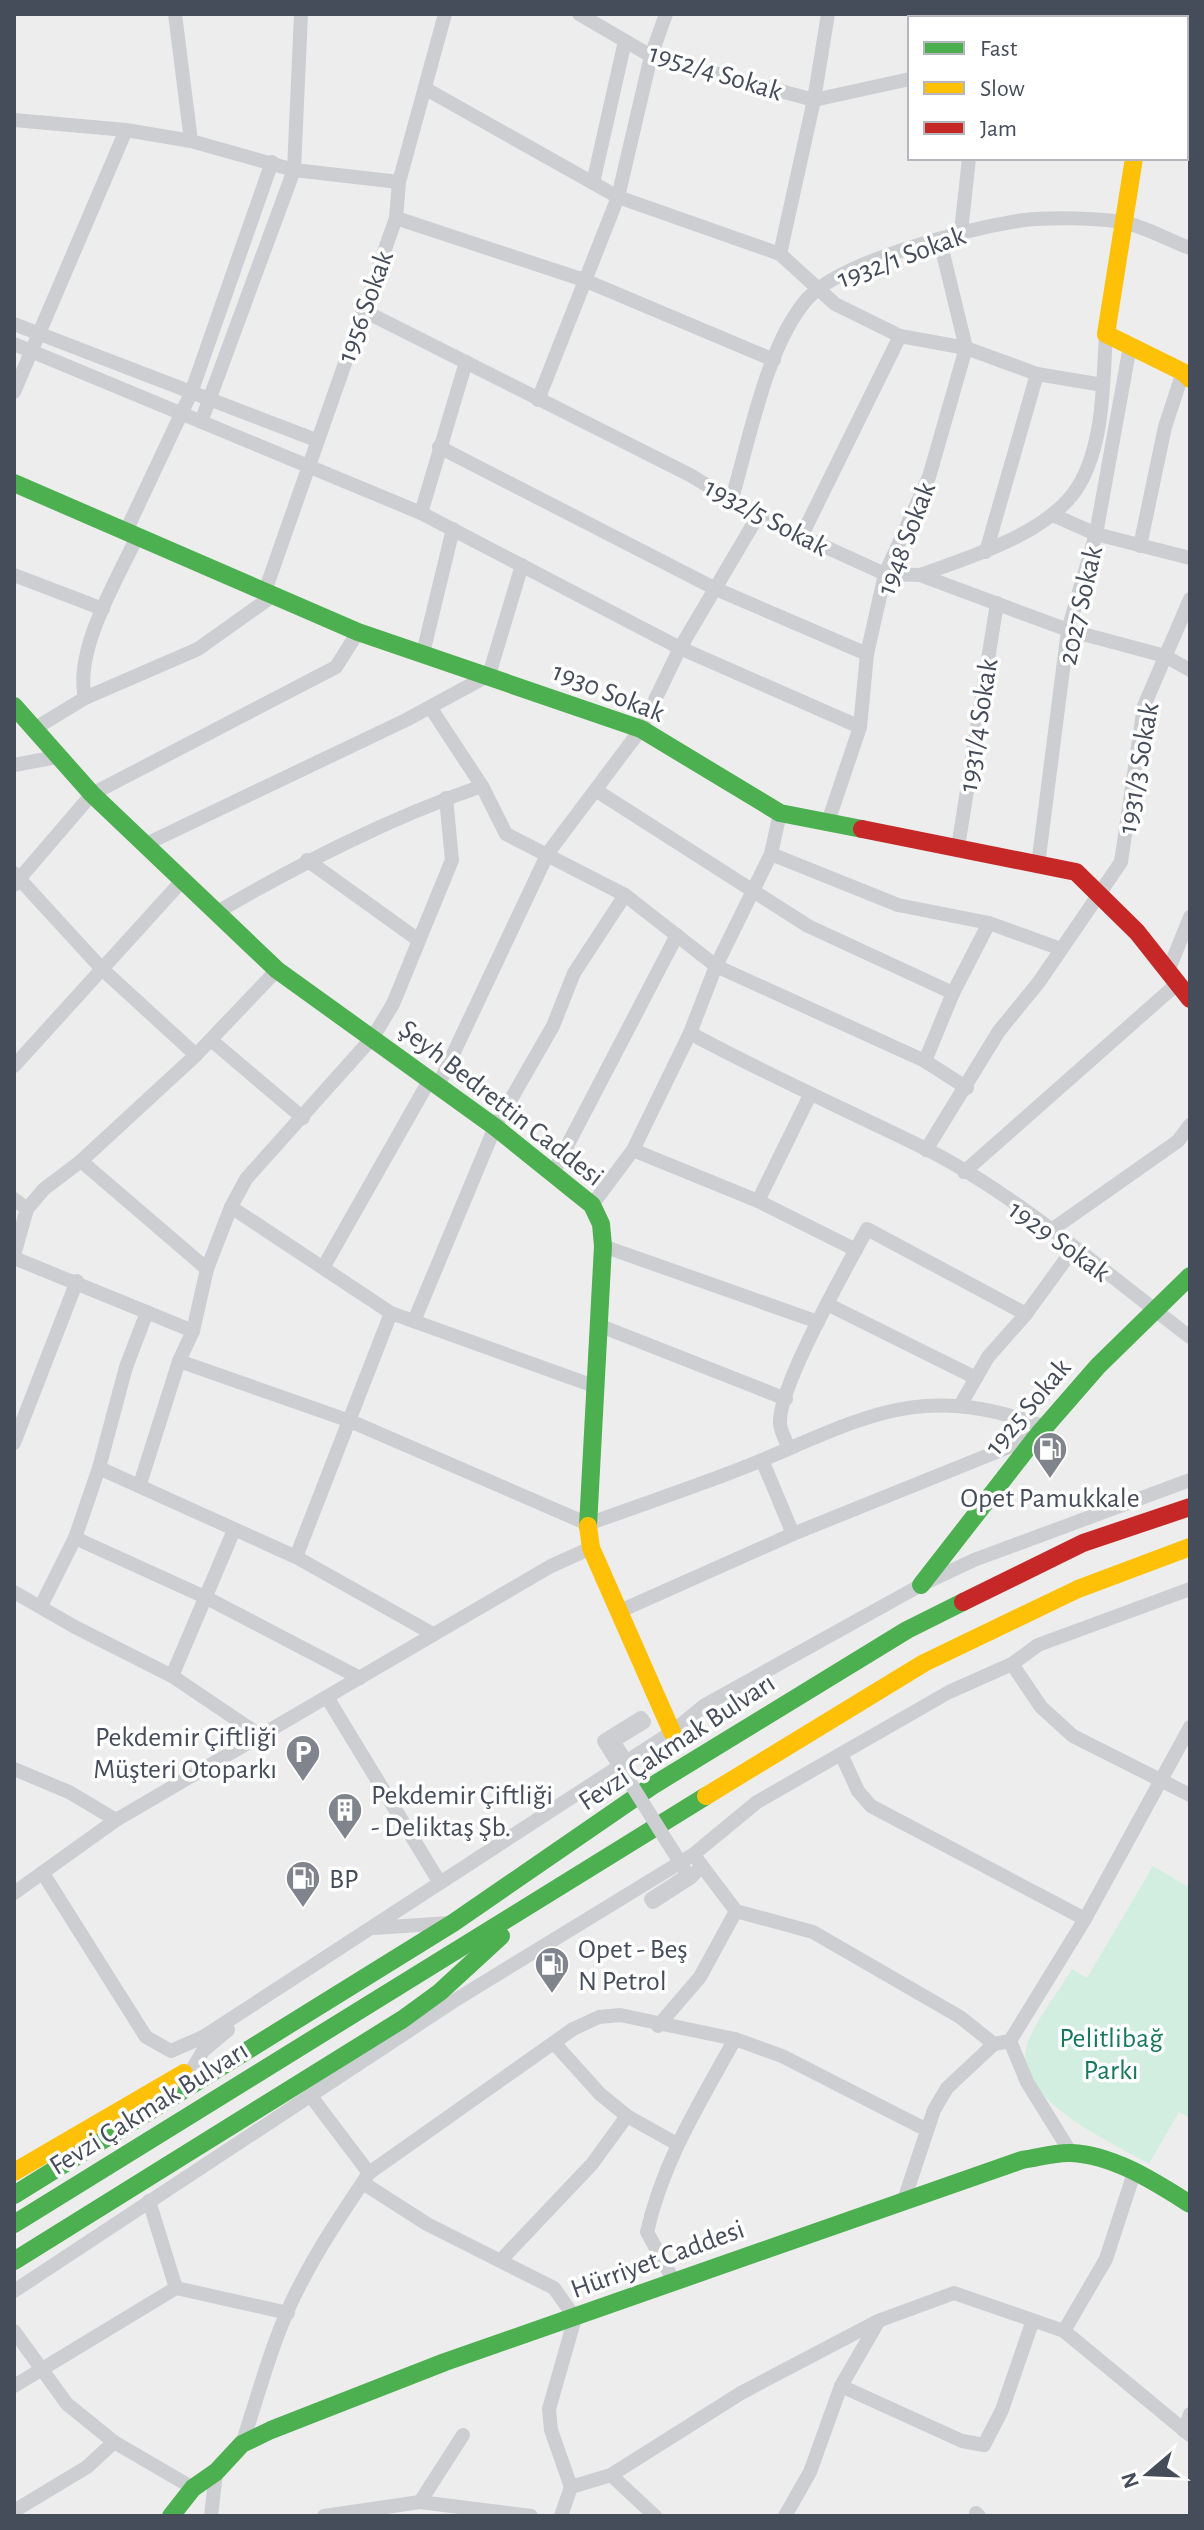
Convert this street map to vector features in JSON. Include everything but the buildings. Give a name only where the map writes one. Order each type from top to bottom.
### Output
[{"type":"main road","points":[[1134,160],[1106,334],[1187,376]]},
{"type":"main road","name":"1930 Sokak","points":[[14,483],[358,632],[641,729],[780,813],[1076,872],[1103,893],[1190,999]]},
{"type":"main road","name":"Şeyh Bedrettin Caddesi","points":[[14,706],[92,794],[181,882],[277,970],[495,1127],[592,1205],[601,1224],[603,1246],[588,1524],[591,1548],[672,1732]]},
{"type":"main road","name":"1925 Sokak","points":[[921,1585],[1041,1431],[1098,1366],[1190,1276]]},
{"type":"main road","name":"Fevzi Çakmak Bulvarı","points":[[14,2195],[453,1923],[652,1786],[907,1630],[1083,1543],[1190,1507]]},
{"type":"main road","name":"Fevzi Çakmak Bulvarı","points":[[14,2224],[177,2120],[535,1904],[924,1663],[1078,1589],[1190,1547]]},
{"type":"main road","points":[[14,2261],[403,2019],[440,1992],[535,1904]]},
{"type":"main road","points":[[14,2172],[193,2068],[386,1949],[413,1935],[453,1923]]},
{"type":"main road","name":"Hürriyet Caddesi","points":[[171,2516],[193,2488],[216,2472],[242,2444],[445,2362],[1022,2160],[1071,2153],[1134,2173],[1190,2204]]},
{"type":"street","points":[[175,14],[191,141]]},
{"type":"street","points":[[201,422],[294,170],[301,14]]},
{"type":"street","name":"1956 Sokak","points":[[267,595],[306,465],[396,218],[399,182],[445,14]]},
{"type":"street","name":"1952/4 Sokak","points":[[579,14],[651,56],[814,100]]},
{"type":"street","points":[[538,400],[618,197],[651,56],[666,14]]},
{"type":"street","points":[[780,254],[814,100],[828,14]]},
{"type":"street","points":[[593,183],[625,41]]},
{"type":"street","points":[[814,100],[908,79]]},
{"type":"street","points":[[426,89],[618,197],[780,254],[835,304],[900,336],[966,348],[1037,374],[1103,385]]},
{"type":"street","points":[[14,120],[126,130],[191,141],[294,170],[399,182]]},
{"type":"street","points":[[14,392],[41,335],[126,130]]},
{"type":"street","points":[[961,232],[969,160]]},
{"type":"street","points":[[85,698],[80,677],[103,609],[191,393],[272,162]]},
{"type":"street","points":[[396,218],[584,280],[774,360]]},
{"type":"street","name":"1932/1 Sokak","points":[[731,502],[774,360],[793,321],[820,288],[874,262],[961,232],[1028,220],[1122,222],[1190,248]]},
{"type":"street","points":[[940,241],[966,348]]},
{"type":"street","name":"1932/5 Sokak","points":[[362,310],[690,475],[758,516],[885,574],[920,575],[1068,630],[1165,656],[1190,670]]},
{"type":"street","points":[[14,324],[316,440]]},
{"type":"street","points":[[920,575],[986,552],[1053,515],[1079,485],[1095,441],[1106,334]]},
{"type":"street","points":[[801,537],[900,336]]},
{"type":"street","points":[[14,344],[421,513],[680,648],[860,727]]},
{"type":"street","name":"2027 Sokak","points":[[1038,865],[1068,630],[1096,534],[1130,346]]},
{"type":"street","name":"1948 Sokak","points":[[828,822],[860,727],[867,654],[885,574],[929,477],[966,348]]},
{"type":"street","points":[[421,513],[466,362]]},
{"type":"street","points":[[986,552],[1037,374]]},
{"type":"street","points":[[1140,546],[1165,427],[1187,376]]},
{"type":"street","points":[[439,447],[716,589],[867,654]]},
{"type":"street","points":[[1053,515],[1096,534],[1190,558]]},
{"type":"street","points":[[324,1266],[433,1084],[548,853],[641,729],[680,648],[758,516]]},
{"type":"street","points":[[423,653],[453,529]]},
{"type":"street","points":[[144,845],[430,707],[489,675],[522,565]]},
{"type":"street","points":[[14,575],[103,609]]},
{"type":"street","points":[[34,729],[85,698],[198,649],[267,595]]},
{"type":"street","name":"1931/3 Sokak","points":[[926,1150],[967,1088],[999,1031],[1103,893],[1121,862],[1144,706],[1190,599]]},
{"type":"street","name":"1931/4 Sokak","points":[[958,847],[997,603]]},
{"type":"street","points":[[196,1055],[102,969],[16,878],[92,794],[336,667],[358,632]]},
{"type":"street","points":[[430,707],[482,786],[506,834],[625,895],[716,966],[925,1061],[967,1088]]},
{"type":"street","points":[[14,765],[57,757]]},
{"type":"street","points":[[217,912],[307,860],[446,798],[482,786]]},
{"type":"street","points":[[597,791],[808,926],[953,993]]},
{"type":"street","points":[[140,1484],[179,1361],[193,1331],[207,1269],[231,1207],[246,1179],[373,1037],[393,1004],[417,939],[452,860],[446,798]]},
{"type":"street","points":[[592,1205],[633,1150],[690,1033],[716,966],[771,854],[780,813]]},
{"type":"street","points":[[771,854],[898,905],[989,923],[1061,949]]},
{"type":"street","points":[[307,860],[417,939]]},
{"type":"street","points":[[14,1066],[181,882]]},
{"type":"street","points":[[414,1321],[495,1127],[553,1026],[574,973],[625,895]]},
{"type":"street","points":[[964,1172],[1174,976],[1190,917]]},
{"type":"street","points":[[925,1061],[953,993],[989,923]]},
{"type":"street","points":[[553,1173],[677,935]]},
{"type":"street","points":[[193,1331],[14,1257],[27,1209],[44,1189],[81,1161],[196,1055],[277,970]]},
{"type":"street","name":"1929 Sokak","points":[[690,1033],[926,1150],[964,1172],[1074,1248],[1190,1337]]},
{"type":"street","points":[[211,1040],[303,1118]]},
{"type":"street","points":[[758,1201],[810,1095]]},
{"type":"street","points":[[1050,1231],[1178,1141],[1190,1125]]},
{"type":"street","points":[[633,1150],[758,1201],[856,1250]]},
{"type":"street","points":[[81,1161],[207,1269]]},
{"type":"street","points":[[14,1199],[27,1209]]},
{"type":"street","points":[[231,1207],[391,1313],[594,1386]]},
{"type":"street","points":[[788,1446],[780,1422],[786,1399],[818,1322],[867,1229],[1026,1314]]},
{"type":"street","points":[[603,1246],[818,1322]]},
{"type":"street","points":[[961,1404],[988,1357],[1026,1314],[1074,1248]]},
{"type":"street","points":[[14,1443],[77,1281]]},
{"type":"street","points":[[827,1304],[976,1378]]},
{"type":"street","points":[[41,1606],[75,1538],[99,1468],[126,1367],[147,1312]]},
{"type":"street","points":[[296,1557],[391,1313]]},
{"type":"street","points":[[598,1325],[786,1399]]},
{"type":"street","points":[[179,1361],[350,1421],[588,1524],[762,1460],[788,1446],[912,1405],[961,1404],[1002,1411],[1041,1431]]},
{"type":"street","points":[[620,1611],[793,1534],[1041,1431]]},
{"type":"street","points":[[762,1460],[793,1534]]},
{"type":"street","points":[[99,1468],[296,1557],[433,1634]]},
{"type":"street","points":[[44,1875],[146,2037],[171,2051],[203,2037],[672,1732],[705,1705],[921,1585],[974,1560],[1190,1480]]},
{"type":"street","points":[[172,1676],[234,1530]]},
{"type":"street","points":[[75,1538],[205,1597],[360,1678]]},
{"type":"street","points":[[14,1893],[44,1875],[116,1820],[328,1699],[551,1566],[591,1548]]},
{"type":"street","points":[[14,2291],[464,1994],[697,1860],[757,1802],[949,1692],[1012,1664],[1038,1645],[1190,1589]]},
{"type":"street","points":[[14,1592],[172,1676],[261,1736]]},
{"type":"street","points":[[1012,1664],[1041,1707],[1073,1736],[1134,1770],[1161,1779],[1190,1795]]},
{"type":"street","points":[[328,1699],[440,1883]]},
{"type":"street","points":[[626,1761],[613,1741],[644,1722],[641,1718],[604,1741],[688,1875],[651,1899],[653,1902],[690,1878],[697,1860]]},
{"type":"street","points":[[904,2200],[925,2129],[947,2088],[994,2044],[1010,2041],[1085,1919],[1190,1727]]},
{"type":"street","points":[[841,1754],[858,1791],[871,1806],[1085,1919]]},
{"type":"street","points":[[14,1769],[69,1792],[116,1820]]},
{"type":"street","points":[[697,1860],[736,1911],[813,1932],[960,2017],[994,2044]]},
{"type":"street","points":[[658,2026],[700,1977],[736,1911]]},
{"type":"street","points":[[369,1928],[453,1923]]},
{"type":"street","points":[[193,2068],[203,2051],[263,1997]]},
{"type":"street","points":[[242,2444],[299,2285],[350,2198],[366,2178],[573,2029],[599,2017],[620,2015],[658,2026],[735,2039],[782,2056],[925,2129]]},
{"type":"street","points":[[675,2283],[647,2232],[655,2196],[677,2144],[735,2039]]},
{"type":"street","points":[[1010,2041],[1027,2082],[1071,2153]]},
{"type":"street","points":[[554,2043],[600,2094],[627,2116],[677,2144]]},
{"type":"street","points":[[310,2095],[366,2178],[427,2224],[554,2288],[575,2318],[549,2409],[551,2430],[571,2487],[561,2516]]},
{"type":"street","points":[[501,2260],[592,2164],[627,2116]]},
{"type":"street","points":[[1064,2331],[1106,2259],[1134,2173]]},
{"type":"street","points":[[149,2201],[176,2288]]},
{"type":"street","points":[[14,2386],[176,2288],[288,2313]]},
{"type":"street","points":[[571,2487],[611,2475],[741,2393],[878,2321],[954,2293],[1032,2323],[1064,2331],[1187,2433]]},
{"type":"street","points":[[792,2514],[841,2386],[878,2321]]},
{"type":"street","points":[[841,2386],[962,2441],[984,2445],[1002,2410],[1032,2323]]},
{"type":"street","points":[[14,2331],[67,2404],[114,2442],[193,2488]]},
{"type":"street","points":[[1187,2433],[1190,2414]]},
{"type":"street","points":[[420,2502],[463,2435]]},
{"type":"street","points":[[14,2511],[87,2467],[114,2442]]},
{"type":"street","points":[[211,2516],[216,2472]]},
{"type":"street","points":[[611,2475],[655,2516]]},
{"type":"street","points":[[324,2516],[420,2502],[466,2512],[531,2516]]},
{"type":"green space","name":"Pelitlibağ Parkı","points":[[1153,1866],[1190,1888],[1190,2118],[1179,2112],[1149,2164],[1068,2116],[1034,2083],[1026,2064],[1027,2045],[1047,2007],[1072,1969],[1087,1978]]},
{"type":"traffic: fast","points":[[14,483],[358,632],[641,729],[780,813],[862,829]]},
{"type":"traffic: fast","points":[[14,706],[92,794],[277,970],[495,1127],[592,1205],[601,1224],[603,1246],[588,1526]]},
{"type":"traffic: fast","points":[[921,1585],[1037,1436],[1098,1366],[1190,1276]]},
{"type":"traffic: fast","points":[[14,2195],[453,1923],[652,1786],[907,1630],[963,1602]]},
{"type":"traffic: fast","points":[[14,2224],[706,1796]]},
{"type":"traffic: fast","points":[[14,2261],[403,2019],[440,1992],[501,1936]]},
{"type":"traffic: fast","points":[[171,2516],[193,2488],[216,2472],[242,2444],[271,2430],[445,2362],[1022,2160],[1065,2153],[1103,2159],[1134,2171],[1190,2204]]},
{"type":"traffic: slow","points":[[1134,160],[1106,334],[1183,372],[1190,379]]},
{"type":"traffic: slow","points":[[588,1526],[591,1548],[672,1732]]},
{"type":"traffic: slow","points":[[706,1796],[924,1663],[1078,1589],[1190,1547]]},
{"type":"traffic: slow","points":[[14,2172],[184,2073]]},
{"type":"traffic: jam","points":[[862,829],[1076,872],[1137,932],[1190,999]]},
{"type":"traffic: jam","points":[[963,1602],[1083,1543],[1190,1507]]},
{"type":"place","name":"Opet Pamukkale","points":[[1050,1480]]},
{"type":"place","name":"Pekdemir Çiftliği Müşteri Otoparkı","points":[[303,1783]]},
{"type":"place","name":"Pekdemir Çiftliği - Deliktaş Şb.","points":[[345,1841]]},
{"type":"place","name":"BP","points":[[303,1909]]},
{"type":"place","name":"Opet - Beş N Petrol","points":[[552,1995]]}]
